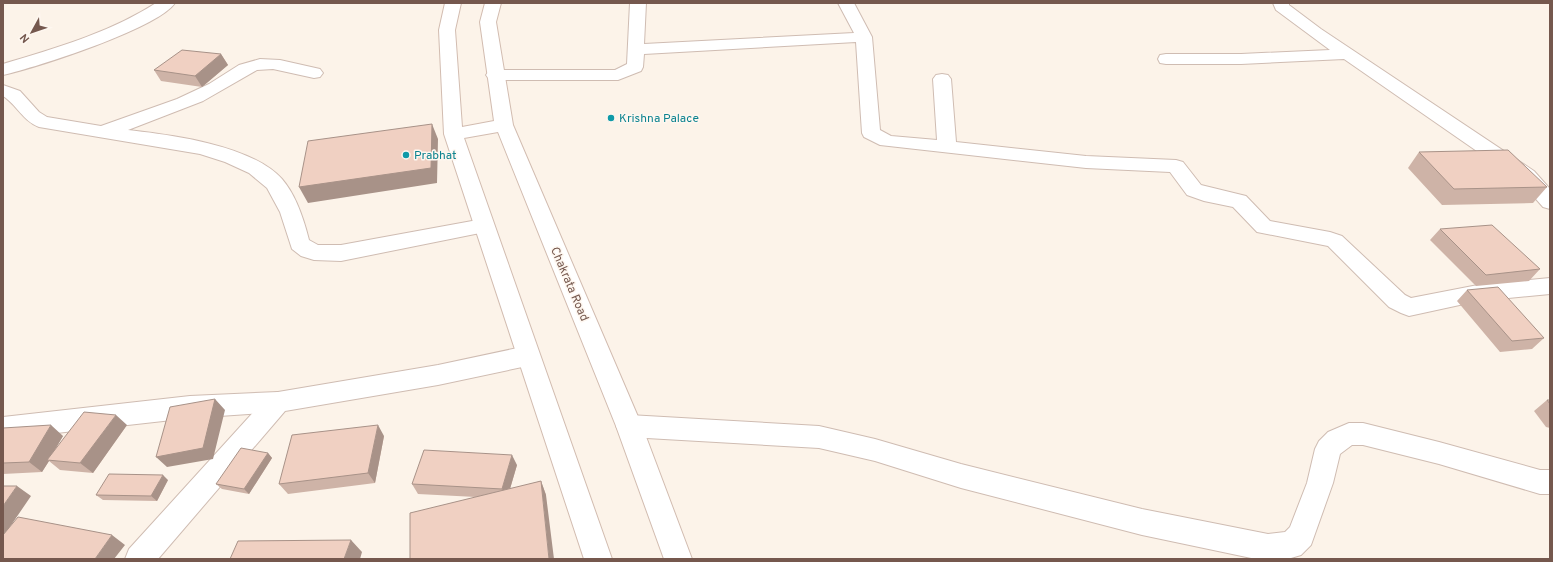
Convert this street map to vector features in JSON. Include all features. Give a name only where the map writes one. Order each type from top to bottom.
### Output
[{"type":"street","points":[[3,70],[90,42],[127,26],[167,3]]},
{"type":"street","points":[[453,3],[447,30],[453,134],[527,356],[598,559]]},
{"type":"street","name":"Chakrata Road","points":[[493,3],[488,22],[495,76],[504,125],[629,426],[678,559]]},
{"type":"street","points":[[495,76],[618,75],[635,67],[638,3]]},
{"type":"street","points":[[846,3],[864,37],[871,133],[887,141],[1103,164],[1176,166],[1194,190],[1204,194],[1239,202],[1264,227],[1335,241],[1397,301],[1409,307],[1478,293],[1550,286]]},
{"type":"street","points":[[1278,4],[1347,54],[1527,176],[1550,202]]},
{"type":"street","points":[[636,49],[864,37]]},
{"type":"street","points":[[1166,59],[1241,59],[1347,54]]},
{"type":"street","points":[[103,132],[160,112],[209,91],[230,76],[248,66],[273,64],[314,73]]},
{"type":"street","points":[[942,79],[947,148]]},
{"type":"street","points":[[3,90],[18,100],[37,119],[54,125],[208,150],[256,167],[275,183],[296,227],[299,244],[308,251],[319,255],[341,253],[483,226]]},
{"type":"street","points":[[453,134],[504,125]]},
{"type":"street","points":[[3,428],[190,407],[278,402],[438,375],[527,356]]},
{"type":"street","points":[[139,559],[278,402]]},
{"type":"street","points":[[629,426],[819,437],[875,450],[961,476],[1142,522],[1268,548],[1292,545],[1302,536],[1320,483],[1328,449],[1337,440],[1349,434],[1363,434],[1439,452],[1540,482],[1550,482]]},
{"type":"building","points":[[182,50],[221,54],[195,76],[154,70]]},
{"type":"building","points":[[432,124],[431,168],[299,187],[308,141]]},
{"type":"building","points":[[1508,150],[1547,187],[1454,189],[1419,152]]},
{"type":"building","points":[[1492,225],[1540,269],[1486,275],[1440,229]]},
{"type":"building","points":[[1498,287],[1544,338],[1512,341],[1467,290]]},
{"type":"building","points":[[215,399],[203,448],[156,457],[170,407]]},
{"type":"building","points":[[84,412],[116,415],[80,463],[47,460]]},
{"type":"building","points":[[51,425],[29,462],[3,463],[3,428]]},
{"type":"building","points":[[378,425],[368,473],[279,484],[292,435]]},
{"type":"building","points":[[241,448],[268,453],[244,489],[216,484]]},
{"type":"building","points":[[424,450],[512,455],[502,489],[412,484]]},
{"type":"building","points":[[109,474],[163,475],[151,496],[96,495]]},
{"type":"building","points":[[541,481],[549,559],[410,559],[410,513]]},
{"type":"building","points":[[3,486],[17,486],[3,506]]},
{"type":"building","points":[[18,517],[112,535],[95,559],[3,559],[3,535]]},
{"type":"building","points":[[351,540],[344,559],[230,559],[238,541]]},
{"type":"place","name":"Krishna Palace","points":[[611,118]]},
{"type":"place","name":"Prabhat","points":[[406,155]]}]
